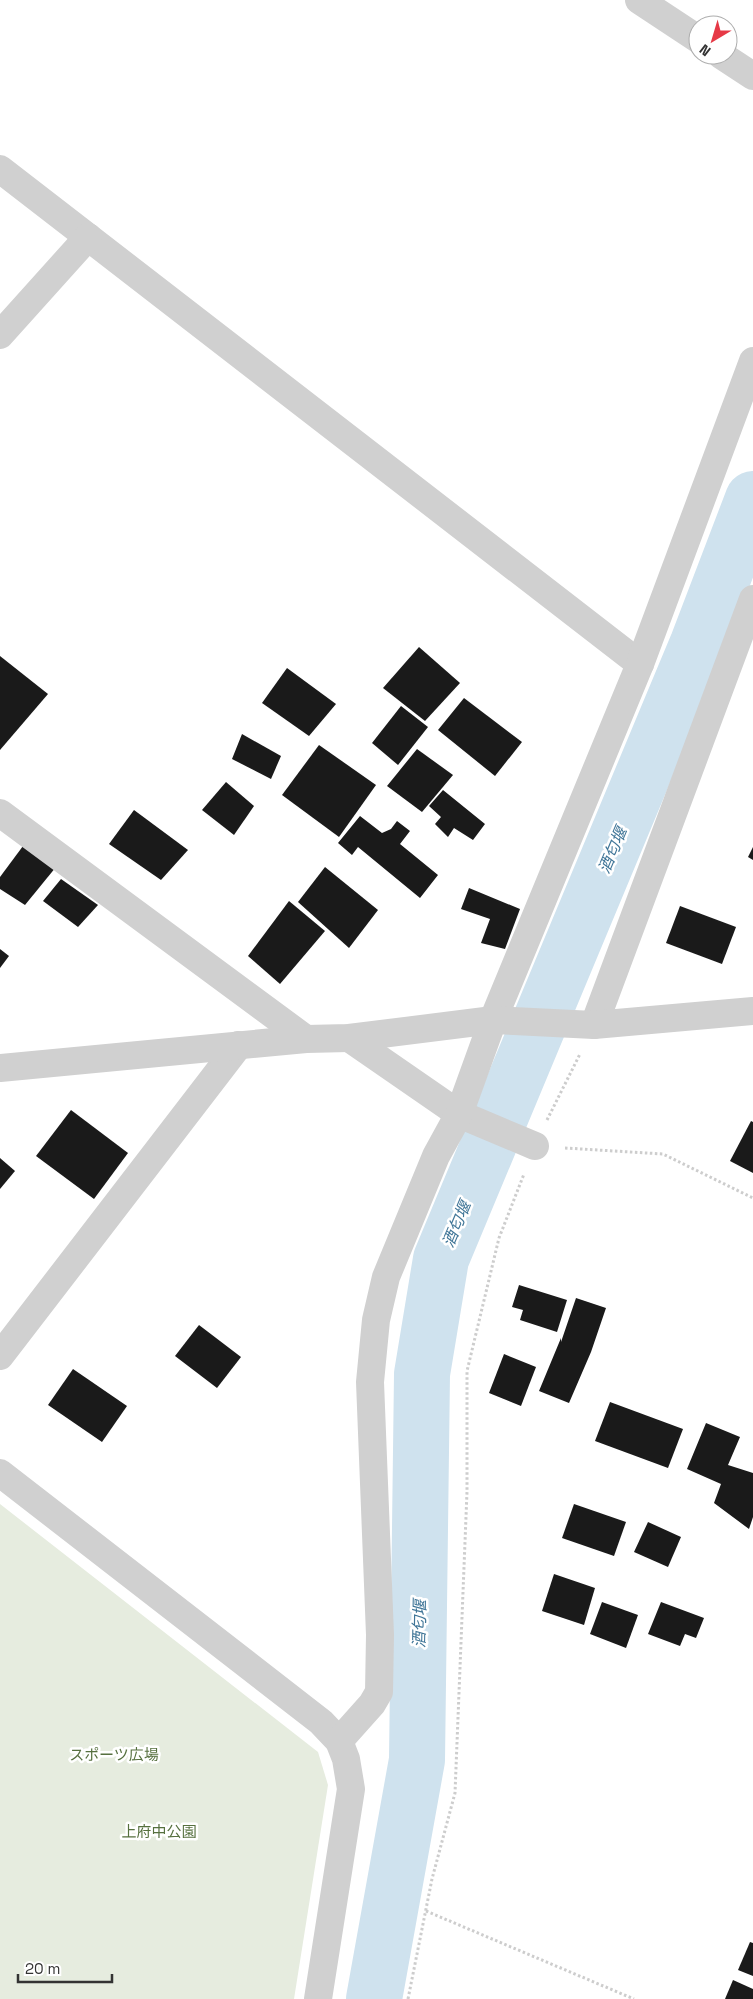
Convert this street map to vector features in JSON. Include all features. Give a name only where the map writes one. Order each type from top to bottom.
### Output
[{"type":"street","points":[[639,0],[688,32]]},
{"type":"street","points":[[736,65],[753,76]]},
{"type":"street","points":[[0,169],[640,664]]},
{"type":"street","points":[[0,335],[88,237]]},
{"type":"street","points":[[339,1741],[372,1704],[379,1692],[380,1634],[370,1382],[376,1320],[389,1269],[436,1156],[459,1114],[495,1020],[640,664],[753,361]]},
{"type":"street","points":[[593,1025],[753,599]]},
{"type":"street","points":[[0,813],[306,1039]]},
{"type":"street","points":[[0,1068],[306,1039],[348,1038],[495,1020],[593,1025],[753,1011]]},
{"type":"street","points":[[348,1038],[459,1114],[534,1146]]},
{"type":"street","points":[[0,1356],[239,1045]]},
{"type":"street","points":[[0,1473],[321,1722],[339,1741],[346,1759],[351,1789],[318,1999]]},
{"type":"path","points":[[408,1999],[432,1879],[455,1793],[467,1492],[467,1371],[499,1238],[534,1146],[593,1025]]},
{"type":"path","points":[[534,1146],[663,1154],[753,1198]]},
{"type":"path","points":[[426,1911],[634,1999]]},
{"type":"green space","name":"上府中公園","points":[[0,1504],[318,1752],[328,1785],[294,1999],[0,1999]]},
{"type":"building","points":[[419,647],[460,683],[425,721],[383,688]]},
{"type":"building","points":[[0,656],[48,694],[0,750]]},
{"type":"building","points":[[287,668],[336,704],[309,736],[262,703]]},
{"type":"building","points":[[464,698],[522,742],[495,776],[438,730]]},
{"type":"building","points":[[401,706],[428,727],[398,765],[372,743]]},
{"type":"building","points":[[242,734],[281,756],[271,779],[232,759]]},
{"type":"building","points":[[319,745],[376,785],[339,837],[282,795]]},
{"type":"building","points":[[417,749],[453,775],[422,812],[387,786]]},
{"type":"building","points":[[226,782],[254,806],[234,835],[202,810]]},
{"type":"building","points":[[443,790],[485,824],[473,840],[454,828],[448,837],[435,824],[441,817],[429,806]]},
{"type":"building","points":[[134,810],[188,850],[161,880],[109,844]]},
{"type":"building","points":[[360,816],[382,833],[391,829],[397,821],[410,831],[400,844],[438,875],[420,898],[358,847],[352,855],[338,843]]},
{"type":"building","points":[[23,846],[56,867],[25,905],[0,889],[0,877]]},
{"type":"building","points":[[753,847],[753,860],[748,857]]},
{"type":"building","points":[[325,867],[378,910],[349,948],[298,902]]},
{"type":"building","points":[[61,879],[98,905],[78,927],[43,901]]},
{"type":"building","points":[[469,888],[520,909],[505,949],[481,943],[490,919],[461,909]]},
{"type":"building","points":[[289,901],[325,931],[280,984],[248,956]]},
{"type":"building","points":[[680,906],[736,927],[722,964],[666,943]]},
{"type":"building","points":[[0,949],[9,956],[0,968]]},
{"type":"building","points":[[71,1110],[128,1153],[94,1199],[36,1156]]},
{"type":"building","points":[[751,1121],[753,1122],[753,1173],[730,1161]]},
{"type":"building","points":[[0,1158],[15,1171],[0,1189]]},
{"type":"building","points":[[519,1285],[567,1300],[557,1332],[520,1320],[523,1310],[512,1307]]},
{"type":"building","points":[[576,1298],[606,1308],[591,1352],[569,1403],[539,1391],[561,1338],[561,1342]]},
{"type":"building","points":[[199,1325],[241,1357],[217,1388],[175,1356]]},
{"type":"building","points":[[504,1354],[536,1367],[521,1406],[489,1393]]},
{"type":"building","points":[[73,1369],[127,1406],[102,1442],[48,1405]]},
{"type":"building","points":[[610,1402],[683,1429],[668,1468],[595,1441]]},
{"type":"building","points":[[706,1423],[740,1437],[728,1465],[753,1473],[753,1517],[749,1529],[714,1503],[721,1484],[687,1469]]},
{"type":"building","points":[[574,1504],[626,1522],[614,1556],[562,1538]]},
{"type":"building","points":[[648,1522],[681,1537],[668,1567],[634,1552]]},
{"type":"building","points":[[554,1574],[595,1588],[584,1625],[542,1611]]},
{"type":"building","points":[[602,1602],[638,1615],[626,1648],[590,1634]]},
{"type":"building","points":[[661,1602],[704,1618],[696,1638],[685,1634],[680,1646],[648,1634]]},
{"type":"building","points":[[750,1942],[753,1943],[753,1976],[738,1970]]},
{"type":"building","points":[[733,1980],[753,1989],[753,1999],[725,1999]]},
{"type":"waterway","name":"酒匂堰","points":[[374,1999],[417,1760],[422,1374],[441,1259],[698,643],[753,499]]},
{"type":"park label","name":"スポーツ広場","points":[[114,1755]]}]
